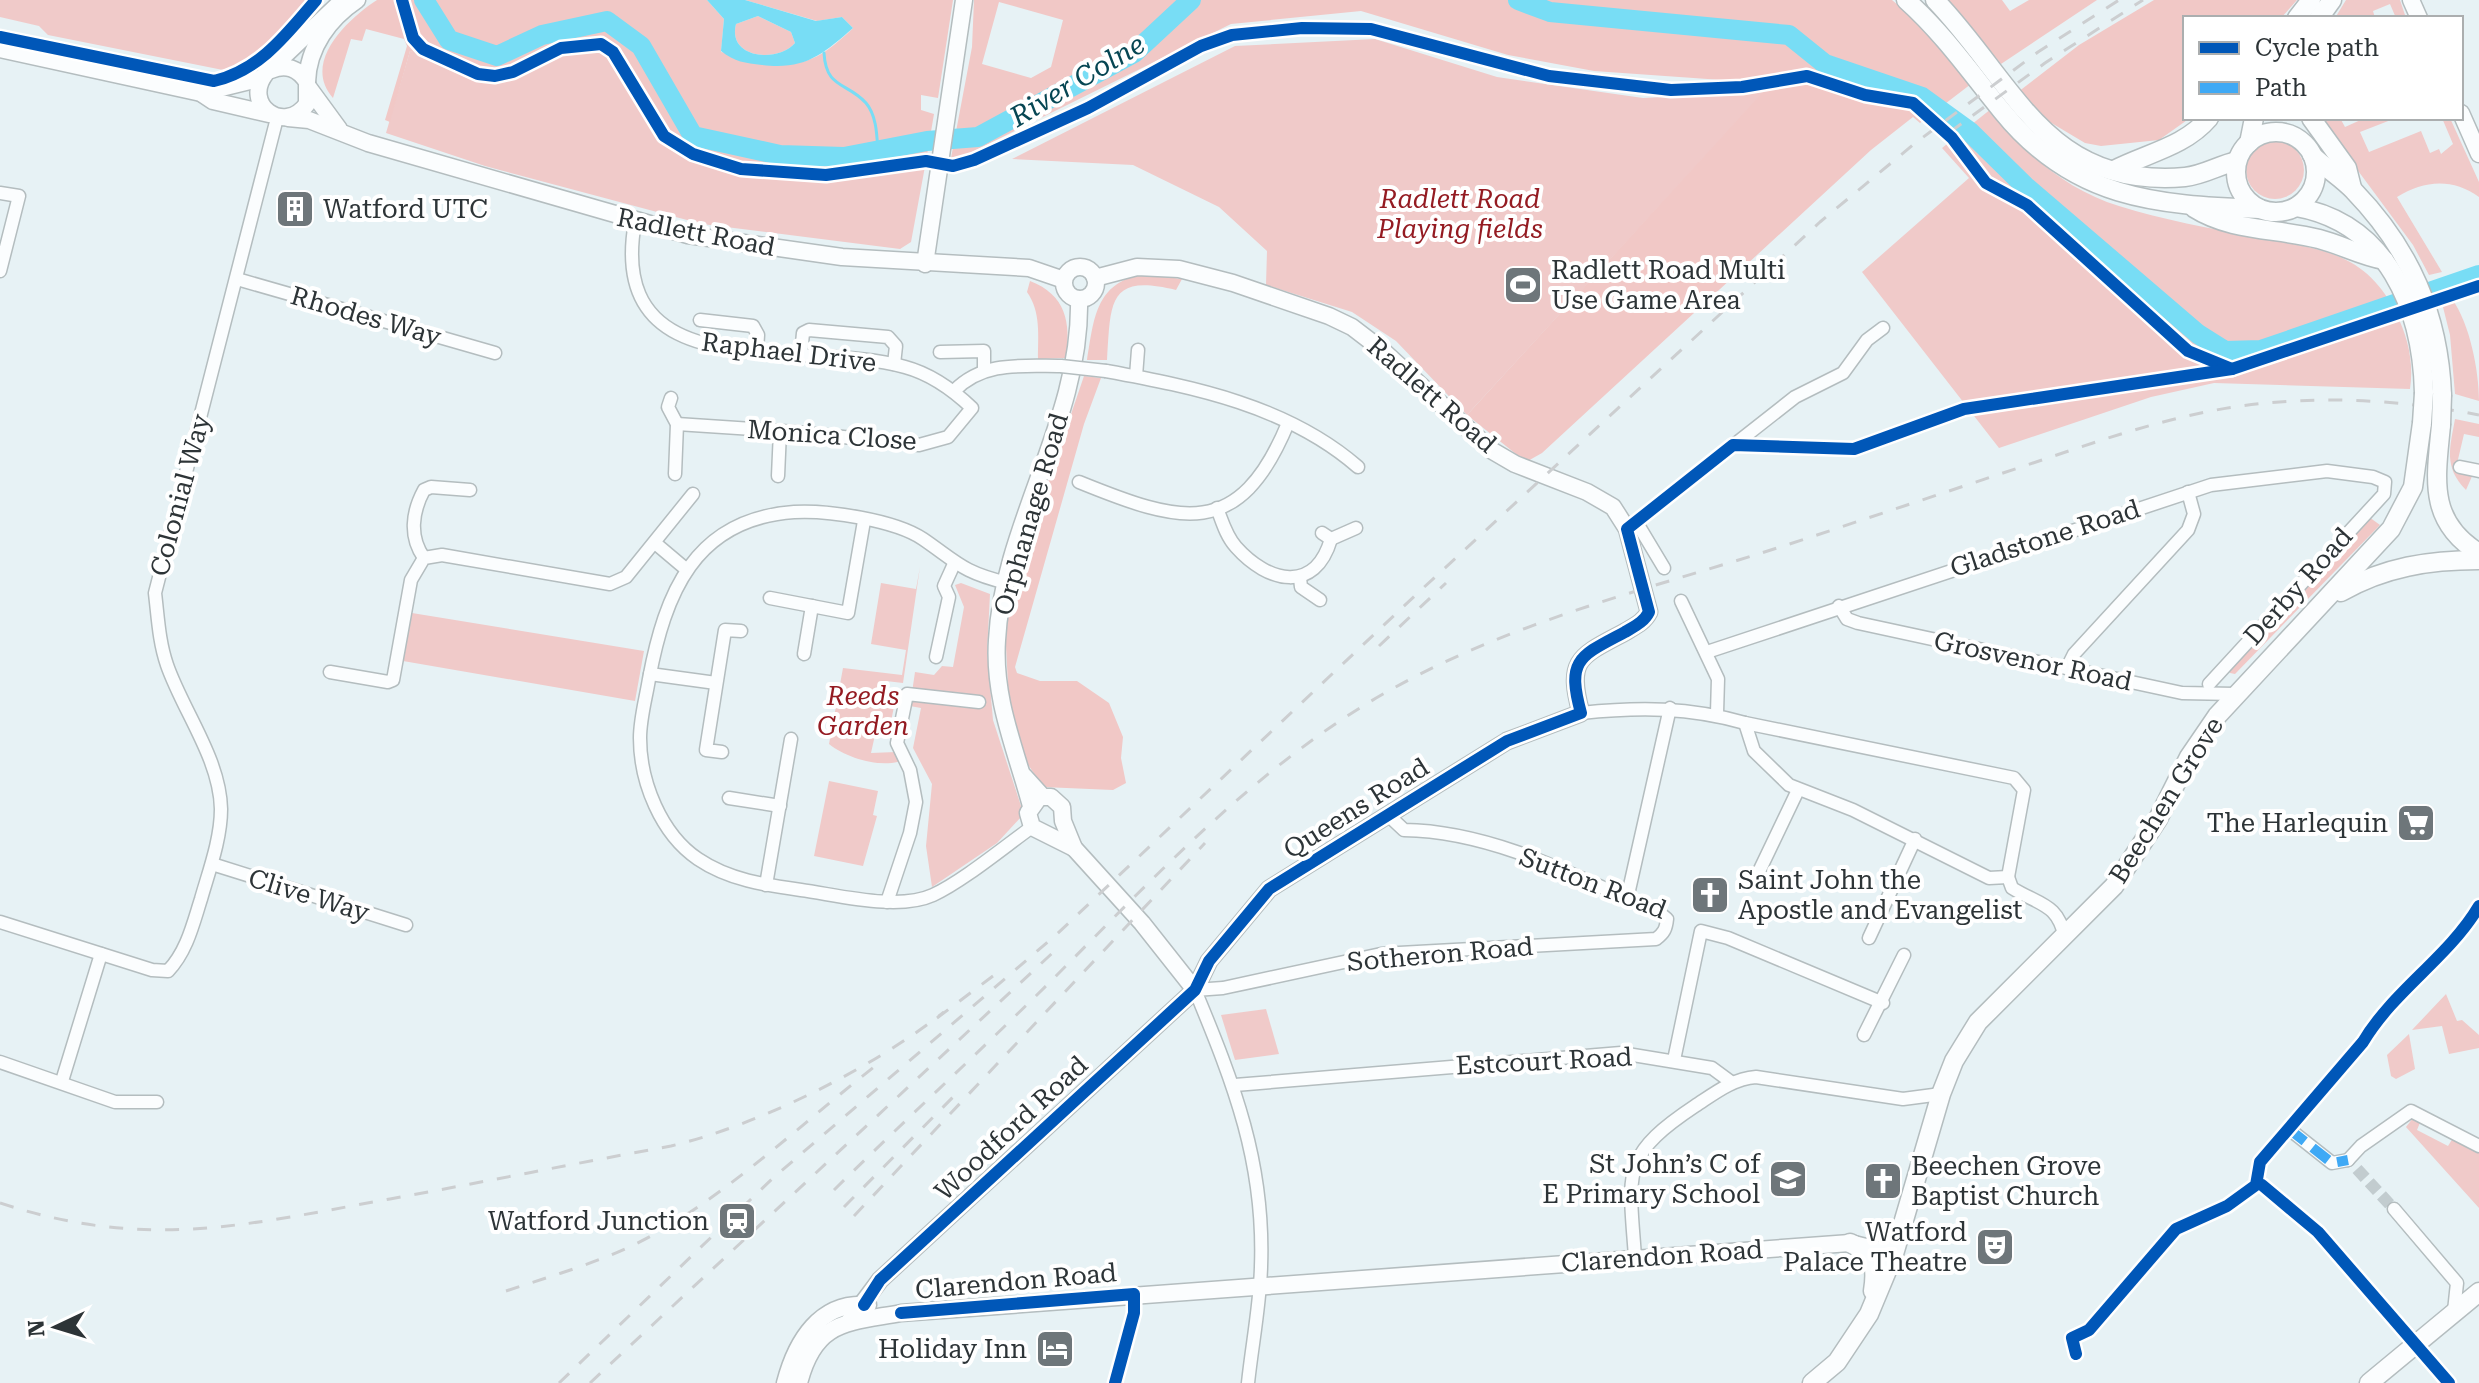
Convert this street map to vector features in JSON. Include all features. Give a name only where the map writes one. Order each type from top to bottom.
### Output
[{"type":"main road","points":[[1906,0],[1950,45],[2027,140],[2054,162],[2120,193],[2194,208],[2215,205],[2275,212],[2296,207],[2314,184],[2312,155],[2290,126],[2249,143]]},
{"type":"main road","points":[[1935,0],[2045,134],[2079,157],[2114,170],[2187,176],[2237,161],[2249,143],[2254,120]]},
{"type":"main road","points":[[2299,16],[2311,0]]},
{"type":"main road","points":[[2114,170],[2173,146],[2200,129],[2207,120]]},
{"type":"main road","name":"Beechen Grove","points":[[2312,120],[2347,168],[2352,188]]},
{"type":"main road","name":"Beechen Grove","points":[[2312,155],[2337,179],[2352,188],[2399,245],[2415,273],[2433,394],[2432,424],[2441,512],[2453,533],[2479,553]]},
{"type":"main road","points":[[2237,161],[2240,189],[2248,202],[2260,209]]},
{"type":"main road","name":"Beechen Grove","points":[[2296,207],[2347,223],[2384,260],[2425,326]]},
{"type":"main road","points":[[2194,208],[2213,220],[2317,239],[2361,256],[2384,260]]},
{"type":"main road","name":"Beechen Grove","points":[[1812,1383],[1837,1362],[1869,1314],[1894,1254],[1941,1094],[1954,1061],[1978,1022],[2065,938],[2126,869],[2158,819],[2189,757],[2235,694],[2378,544],[2405,506],[2432,424]]},
{"type":"main road","points":[[2317,606],[2381,573],[2443,561],[2479,560]]},
{"type":"main road","points":[[1850,1243],[1869,1253],[1873,1262],[1869,1314]]},
{"type":"main road","points":[[2369,1383],[2479,1292]]},
{"type":"main road","points":[[1834,1383],[1837,1362]]},
{"type":"street","points":[[343,0],[266,74],[258,97],[278,117],[302,111],[311,59],[322,35],[332,20],[357,0]]},
{"type":"street","points":[[925,264],[964,0]]},
{"type":"street","name":"Radlett Road","points":[[0,49],[201,93],[213,101],[278,117],[309,120],[327,129],[339,129],[368,143],[635,222],[719,241],[925,264],[1021,267],[1064,280]]},
{"type":"street","points":[[266,74],[287,67],[296,70],[308,85]]},
{"type":"street","name":"Radlett Road","points":[[201,93],[266,74]]},
{"type":"street","name":"Radlett Road","points":[[308,85],[339,129]]},
{"type":"street","name":"Colonial Way","points":[[101,954],[152,970],[168,971],[179,959],[212,864],[221,808],[208,758],[164,655],[155,593],[278,117]]},
{"type":"street","points":[[2463,118],[2479,154]]},
{"type":"street","points":[[0,193],[19,196],[0,271]]},
{"type":"street","name":"Raphael Drive","points":[[635,222],[630,257],[632,279],[653,317],[684,339],[894,364],[921,372],[954,391],[972,408]]},
{"type":"street","points":[[1079,267],[1089,270],[1095,278],[1092,293],[1079,299],[1067,293],[1064,280],[1070,271],[1079,267]]},
{"type":"street","name":"Radlett Road","points":[[1095,278],[1137,267],[1179,269],[1233,283],[1329,316],[1352,327],[1382,350],[1491,450],[1515,464],[1599,497],[1618,512],[1632,526],[1649,612],[1642,622],[1587,653],[1577,663],[1573,682],[1581,713]]},
{"type":"street","name":"Rhodes Way","points":[[237,279],[495,353]]},
{"type":"street","name":"Orphanage Road","points":[[1037,801],[1008,737],[998,682],[997,641],[1007,583],[1068,390],[1077,343],[1079,299]]},
{"type":"street","points":[[700,320],[753,326],[757,331],[757,350]]},
{"type":"street","points":[[1664,568],[1632,526],[1795,397],[1843,373],[1867,340],[1883,328]]},
{"type":"street","points":[[801,354],[803,333],[809,330],[888,337],[896,346],[894,364]]},
{"type":"street","points":[[1136,376],[1138,350]]},
{"type":"street","points":[[940,352],[984,351],[984,369]]},
{"type":"street","points":[[954,391],[968,376],[984,369],[1061,366],[1136,376],[1229,399],[1288,423],[1358,467]]},
{"type":"street","points":[[671,398],[668,407],[677,424],[675,474]]},
{"type":"street","name":"Monica Close","points":[[677,424],[919,445],[948,437],[972,408]]},
{"type":"street","points":[[1733,445],[1854,449],[1964,409]]},
{"type":"street","points":[[1079,482],[1143,508],[1170,514],[1217,508],[1239,496],[1266,469],[1288,423]]},
{"type":"street","points":[[778,476],[780,431]]},
{"type":"street","points":[[2460,467],[2479,471]]},
{"type":"street","name":"Gladstone Road","points":[[1707,652],[2188,492],[2241,480],[2327,471],[2373,477],[2387,487]]},
{"type":"street","points":[[424,558],[414,539],[413,526],[424,490],[431,487],[470,490]]},
{"type":"street","name":"Derby Road","points":[[2209,684],[2387,487]]},
{"type":"street","points":[[2067,668],[2074,654],[2188,530],[2194,514],[2188,492]]},
{"type":"street","points":[[330,672],[388,682],[393,680],[411,580],[424,558],[442,555],[610,584],[626,577],[693,494]]},
{"type":"street","points":[[1217,508],[1230,539],[1248,559],[1276,574],[1300,578],[1319,567],[1327,536],[1356,528]]},
{"type":"street","points":[[1007,583],[954,564],[908,531],[819,512],[762,517],[721,538],[687,570],[668,601],[659,626],[640,737],[648,786],[666,825],[693,864],[766,885],[887,902],[931,896],[1040,830],[1063,821]]},
{"type":"street","points":[[770,598],[848,613],[864,521]]},
{"type":"street","points":[[655,543],[687,570]]},
{"type":"street","points":[[936,657],[949,597],[944,586],[954,564]]},
{"type":"street","points":[[395,578],[411,580]]},
{"type":"street","points":[[1300,578],[1301,587],[1320,600]]},
{"type":"street","points":[[1681,601],[1707,652],[1719,687],[1717,713]]},
{"type":"street","points":[[804,654],[812,606]]},
{"type":"street","name":"Grosvenor Road","points":[[1839,606],[1850,621],[2182,693],[2235,694]]},
{"type":"street","points":[[722,752],[706,750],[716,683],[725,630],[741,631]]},
{"type":"street","points":[[650,674],[716,683]]},
{"type":"street","points":[[887,902],[910,833],[916,802],[910,770],[897,743],[907,694],[979,702]]},
{"type":"street","points":[[1627,899],[1670,708]]},
{"type":"street","name":"Queens Road","points":[[1195,990],[1209,961],[1269,889],[1507,741],[1581,713],[1670,708],[1717,713],[1745,723],[2014,778],[2024,790],[2008,877]]},
{"type":"street","points":[[1745,723],[1747,738],[1759,758],[1798,790],[1853,810],[1991,879],[2008,877],[2012,888],[2052,909],[2061,918],[2065,938]]},
{"type":"street","points":[[766,885],[791,739]]},
{"type":"street","points":[[1754,882],[1798,790]]},
{"type":"street","name":"Orphanage Road","points":[[1074,848],[1063,821],[1062,807],[1051,797],[1037,801],[1028,813],[1040,830],[1074,848],[1142,923],[1195,990]]},
{"type":"street","points":[[729,798],[780,806]]},
{"type":"street","name":"Sutton Road","points":[[1388,815],[1404,830],[1451,832],[1496,845],[1661,914]]},
{"type":"street","points":[[1869,938],[1915,839]]},
{"type":"street","name":"Clive Way","points":[[212,864],[406,925]]},
{"type":"street","name":"Sotheron Road","points":[[1195,990],[1223,988],[1381,954],[1656,939],[1664,933],[1666,925],[1667,919],[1661,914]]},
{"type":"street","points":[[0,922],[101,954],[62,1081]]},
{"type":"street","points":[[1674,1060],[1701,931],[1728,938],[1883,1003]]},
{"type":"street","points":[[1864,1035],[1883,1003],[1904,955]]},
{"type":"street","points":[[1195,990],[1235,1085],[1254,1163],[1259,1202],[1261,1270],[1248,1383]]},
{"type":"street","name":"Woodford Road","points":[[799,1383],[804,1366],[820,1342],[850,1320],[880,1280],[1195,990]]},
{"type":"street","name":"Estcourt Road","points":[[1235,1085],[1270,1079],[1621,1053],[1712,1068],[1731,1082]]},
{"type":"street","points":[[0,1062],[62,1081],[115,1102],[157,1102]]},
{"type":"street","points":[[1635,1257],[1630,1191],[1632,1169],[1641,1149],[1663,1128],[1731,1082],[1756,1077],[1903,1099],[1941,1094]]},
{"type":"street","points":[[2289,1129],[2332,1163],[2352,1165],[2405,1114],[2419,1113],[2479,1146]]},
{"type":"street","points":[[2262,1185],[2318,1232],[2449,1383]]},
{"type":"street","points":[[2394,1209],[2457,1283],[2454,1311]]},
{"type":"street","name":"Clarendon Road","points":[[850,1320],[901,1313],[1258,1284],[1850,1243],[1894,1254]]},
{"type":"street","points":[[880,1280],[882,1307]]},
{"type":"street","points":[[1115,1383],[1134,1313],[1134,1294]]},
{"type":"street","points":[[785,1383],[794,1352],[810,1327],[845,1305],[882,1307],[901,1313]]},
{"type":"green space","points":[[0,0],[319,0],[233,72],[48,35],[39,26],[0,17]]},
{"type":"green space","points":[[2346,0],[2400,0],[2405,16],[2395,16],[2390,4],[2373,11],[2374,16],[2336,16]]},
{"type":"green space","name":"Radlett Road Playing fields","points":[[1375,39],[1497,77],[1643,98],[1764,92],[1467,415],[1396,341],[1352,312],[1266,285],[1267,251],[1219,207],[1133,165],[1012,159],[1235,46]]},
{"type":"green space","points":[[583,47],[612,54],[664,139],[740,171],[826,179],[926,161],[911,242],[900,249],[702,224],[485,166],[386,133],[410,51],[512,75],[563,51]]},
{"type":"green space","points":[[1991,109],[2032,155],[2064,180],[2100,199],[2170,220],[2319,250],[2354,264],[2383,292],[2396,313],[2407,341],[2410,389],[2214,383],[2151,397],[1999,448],[1862,272],[1969,178],[1942,148]]},
{"type":"green space","points":[[2320,120],[2341,120],[2345,127],[2361,120],[2391,120],[2360,132],[2369,152],[2421,131],[2430,153],[2439,149],[2441,154],[2453,144],[2443,120],[2451,120],[2479,182],[2479,197],[2459,187],[2438,184],[2418,187],[2397,197],[2442,272],[2429,275],[2413,245]]},
{"type":"green space","points":[[2275,141],[2286,143],[2295,150],[2302,159],[2302,181],[2295,190],[2286,197],[2275,199],[2264,197],[2255,190],[2248,181],[2246,170],[2248,159],[2255,150],[2264,143]]},
{"type":"green space","points":[[2452,299],[2464,321],[2472,348],[2479,401],[2455,394],[2450,335],[2442,303]]},
{"type":"green space","points":[[2455,419],[2479,424],[2479,437],[2464,434],[2456,468],[2473,474],[2466,490],[2451,465],[2450,448]]},
{"type":"green space","name":"Reeds Garden","points":[[920,567],[903,683],[886,681],[883,694],[896,697],[888,736],[875,735],[871,753],[896,752],[901,761],[883,763],[854,757],[829,744],[843,668],[902,675],[906,650],[871,644],[881,583],[916,589]]},
{"type":"green space","points":[[961,583],[990,594],[987,652],[993,720],[1021,806],[1021,817],[997,843],[932,887],[926,846],[932,784],[913,748],[921,708],[910,706],[915,672],[934,675],[942,666],[953,667],[964,607],[955,585]]},
{"type":"green space","points":[[412,613],[644,651],[635,701],[403,661]]},
{"type":"green space","points":[[829,781],[878,791],[873,815],[877,816],[863,866],[814,856]]},
{"type":"green space","points":[[2446,994],[2457,1021],[2462,1020],[2479,1035],[2479,1048],[2449,1054],[2442,1026],[2412,1030]]},
{"type":"green space","points":[[1266,1009],[1279,1054],[1235,1060],[1221,1015]]},
{"type":"green space","points":[[2409,1034],[2415,1069],[2396,1079],[2391,1076],[2387,1055]]},
{"type":"green space","points":[[2413,1118],[2421,1120],[2417,1130],[2448,1146],[2453,1138],[2479,1148],[2479,1208],[2406,1127]]},
{"type":"shaded area","points":[[377,0],[707,0],[724,19],[721,52],[792,63],[820,55],[853,28],[842,17],[817,21],[745,0],[953,0],[938,98],[921,95],[921,110],[934,114],[926,161],[837,178],[806,178],[738,171],[693,158],[675,148],[655,127],[618,63],[600,49],[570,49],[499,79],[466,74],[410,51],[390,122],[385,120],[407,46],[404,39],[366,29],[362,41],[351,39],[333,98],[322,70],[325,56],[342,29]]},
{"type":"shaded area","points":[[974,0],[1892,0],[1925,28],[1971,84],[1920,123],[1913,117],[1871,150],[1542,453],[1526,462],[1467,415],[1763,92],[1736,81],[1594,71],[1508,55],[1361,11],[1231,24],[958,159],[951,158],[972,47]],"holes":[[[999,2],[1063,20],[1051,67],[1031,78],[982,64]]]},
{"type":"shaded area","points":[[1947,0],[2002,0],[2010,11],[2029,0],[2097,0],[2001,64]]},
{"type":"shaded area","points":[[2154,0],[2297,0],[2283,16],[2183,16],[2183,120],[2187,120],[2159,140],[2101,146],[2085,143],[2038,115],[2018,92],[2079,45]]},
{"type":"shaded area","points":[[758,16],[791,32],[795,43],[787,49],[766,55],[746,51],[735,36],[736,24]]},
{"type":"shaded area","points":[[1142,274],[1182,279],[1176,290],[1137,286],[1125,290],[1112,308],[1107,360],[1087,360],[1095,317],[1106,295],[1126,279]]},
{"type":"shaded area","points":[[1030,281],[1059,302],[1068,333],[1066,358],[1038,359],[1037,316],[1027,292]]},
{"type":"shaded area","points":[[1084,376],[1101,378],[1084,424],[1015,667],[1017,673],[1040,681],[1077,681],[1109,703],[1123,737],[1121,758],[1126,783],[1113,790],[1043,787],[1023,757],[1009,704],[1005,627],[1025,550]]},
{"type":"shaded area","points":[[2369,517],[2380,525],[2235,674],[2230,673],[2228,668]]},
{"type":"water","points":[[707,0],[745,0],[816,21],[842,17],[853,28],[822,53],[802,63],[762,65],[731,58],[721,51],[724,19]],"holes":[[[758,16],[791,32],[795,43],[787,49],[766,55],[746,51],[735,36],[736,24]]]},
{"type":"waterway","name":"River Colne","points":[[424,0],[449,40],[497,56],[542,35],[607,21],[641,46],[693,136],[780,155],[844,157],[927,141],[978,137],[1134,53],[1191,0]]},
{"type":"waterway","name":"River Colne","points":[[1518,0],[1550,12],[1789,35],[1825,64],[1922,97],[1969,131],[2025,186],[2198,334],[2225,351],[2261,350],[2479,275]]},
{"type":"waterway","points":[[824,53],[833,79],[859,96],[870,108],[876,127],[878,153]]},
{"type":"tunnel","points":[[2357,1169],[2394,1209]]},
{"type":"railway","points":[[559,1383],[772,1179],[1057,934],[1421,590],[1820,222],[1914,144],[2038,52],[2119,0]]},
{"type":"railway","points":[[1950,132],[2045,63],[2143,0]]},
{"type":"railway","points":[[834,1190],[1020,1012],[1177,855],[1245,793],[1318,736],[1375,699],[1434,667],[1494,640],[1617,597],[1808,538],[2113,437],[2185,417],[2264,403],[2326,400],[2418,405],[2479,415]]},
{"type":"railway","points":[[1379,646],[1446,583]]},
{"type":"railway","points":[[854,1216],[1205,843]]},
{"type":"railway","points":[[590,1383],[1061,945]]},
{"type":"railway","points":[[937,1018],[1001,970]]},
{"type":"railway","points":[[0,1203],[53,1218],[102,1226],[150,1230],[195,1229],[288,1217],[671,1146],[741,1124],[814,1092],[884,1054],[944,1012]]},
{"type":"railway","points":[[506,1291],[607,1256],[665,1228],[746,1172],[874,1067]]},
{"type":"railway","points":[[844,1207],[962,1088]]},
{"type":"marked path","points":[[2289,1129],[2332,1163],[2348,1160]]},
{"type":"cycle path","points":[[0,37],[214,81],[259,60],[316,0]]},
{"type":"cycle path","points":[[402,0],[413,38],[423,49],[478,74],[495,76],[513,72],[561,48],[601,44],[613,52],[664,136],[693,154],[741,169],[826,175],[926,161],[953,166],[974,160],[1088,108],[1201,46],[1232,35],[1302,28],[1371,29],[1549,76],[1671,90],[1742,87],[1807,76],[1865,95],[1913,103],[1952,138],[1986,183],[2027,205],[2188,351],[2232,369]]},
{"type":"cycle path","points":[[864,1305],[880,1280],[1195,990],[1209,961],[1269,889],[1507,741],[1581,713],[1575,681],[1580,661],[1597,647],[1639,624],[1649,612],[1627,529],[1733,445],[1854,449],[1964,409],[2232,369],[2479,286]]},
{"type":"cycle path","points":[[2076,1354],[2072,1338],[2089,1330],[2176,1229],[2227,1206],[2256,1185],[2260,1162],[2390,1006],[2452,942],[2479,906]]},
{"type":"cycle path","points":[[2262,1185],[2318,1232],[2449,1383]]},
{"type":"cycle path","points":[[901,1313],[1134,1294],[1134,1313],[1115,1383]]},
{"type":"place","name":"Watford UTC","points":[[295,209]]},
{"type":"place","name":"Radlett Road Multi Use Game Area","points":[[1523,285]]},
{"type":"place","name":"The Harlequin","points":[[2416,823]]},
{"type":"place","name":"Saint John the Apostle and Evangelist","points":[[1710,895]]},
{"type":"place","name":"St John’s C of E Primary School","points":[[1788,1179]]},
{"type":"place","name":"Beechen Grove Baptist Church","points":[[1883,1181]]},
{"type":"place","name":"Watford Junction","points":[[737,1221]]},
{"type":"place","name":"Watford Palace Theatre","points":[[1995,1247]]},
{"type":"place","name":"Holiday Inn","points":[[1055,1349]]}]
